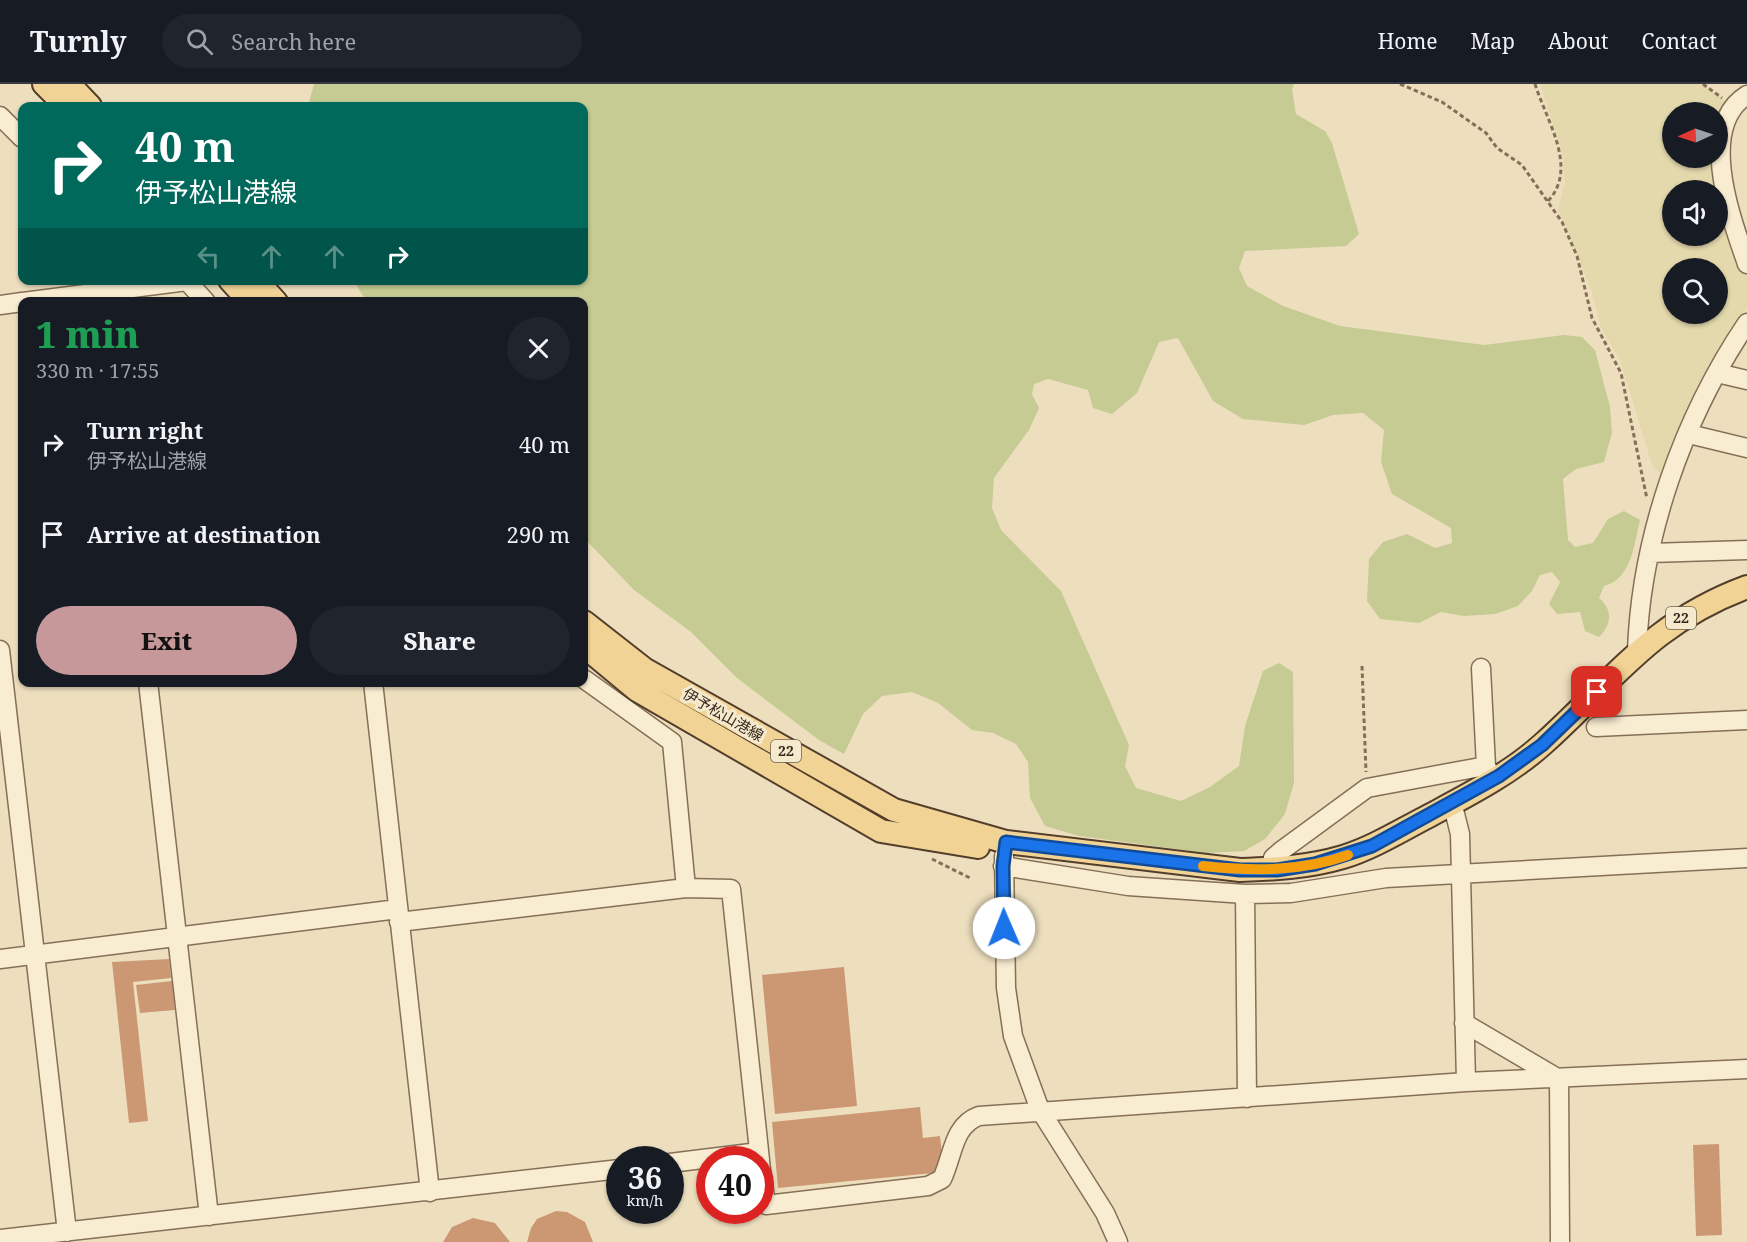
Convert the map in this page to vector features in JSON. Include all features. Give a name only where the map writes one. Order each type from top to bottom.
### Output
[{"type":"main road","points":[[44,84],[62,102]]},
{"type":"main road","points":[[69,84],[86,102]]},
{"type":"main road","points":[[235,285],[245,297]]},
{"type":"main road","points":[[261,285],[271,297]]},
{"type":"main road","name":"伊予松山港線","points":[[588,625],[644,669],[894,810],[1006,842],[1240,870],[1270,870],[1315,864],[1344,857],[1372,846],[1449,805],[1490,773],[1542,745],[1638,651],[1686,615],[1747,587]]},
{"type":"main road","name":"伊予松山港線","points":[[588,649],[637,690],[880,831],[983,848],[1006,842]]},
{"type":"street","points":[[1747,95],[1740,99],[1726,122],[1719,147],[1724,189],[1747,264]]},
{"type":"street","points":[[0,116],[18,134]]},
{"type":"street","points":[[60,297],[154,285]]},
{"type":"street","points":[[191,285],[201,297]]},
{"type":"street","points":[[0,305],[18,303]]},
{"type":"street","points":[[1638,651],[1639,605],[1657,525],[1674,470],[1717,373],[1747,323]]},
{"type":"street","points":[[1717,373],[1747,380]]},
{"type":"street","points":[[1689,434],[1747,448]]},
{"type":"street","points":[[1650,554],[1747,550]]},
{"type":"street","points":[[0,650],[67,1232]]},
{"type":"street","points":[[1270,870],[1273,858],[1281,851],[1367,788],[1490,773],[1481,669]]},
{"type":"street","points":[[588,682],[672,742],[686,888]]},
{"type":"street","points":[[149,687],[208,1216]]},
{"type":"street","points":[[374,687],[430,1192]]},
{"type":"street","points":[[1596,727],[1747,720]]},
{"type":"street","points":[[1449,805],[1458,823],[1466,1082]]},
{"type":"street","points":[[1006,842],[1003,866],[1006,988],[1013,1036],[1040,1110],[1105,1213],[1118,1242]]},
{"type":"street","points":[[1003,866],[1128,885],[1245,894],[1291,893],[1386,878],[1747,858]]},
{"type":"street","points":[[0,959],[177,936],[399,915],[686,888],[731,890],[759,1146]]},
{"type":"street","points":[[1245,894],[1247,1098]]},
{"type":"street","points":[[1464,1023],[1559,1079]]},
{"type":"street","points":[[774,1204],[928,1186],[942,1179],[960,1127],[968,1120],[1040,1110],[1466,1082],[1747,1069]]},
{"type":"street","points":[[1559,1079],[1560,1242]]},
{"type":"street","points":[[0,1239],[606,1171]]},
{"type":"path","points":[[1400,84],[1442,102],[1486,133],[1497,148],[1522,165],[1562,222],[1577,256],[1592,318],[1621,373],[1648,507],[1657,525]]},
{"type":"path","points":[[1535,84],[1560,154],[1558,191],[1548,201]]},
{"type":"path","points":[[1362,666],[1367,788]]},
{"type":"shaded area","points":[[1540,84],[1703,84],[1726,102],[1662,102],[1662,168],[1728,168],[1728,159],[1747,260],[1747,308],[1689,408],[1662,475],[1652,465],[1620,360],[1601,328],[1592,292],[1558,209],[1565,182],[1563,156]]},
{"type":"green space","points":[[314,84],[1294,84],[1292,89],[1296,114],[1325,131],[1332,143],[1359,234],[1346,246],[1245,251],[1239,268],[1247,286],[1283,306],[1340,326],[1484,345],[1564,335],[1582,337],[1595,350],[1610,407],[1612,433],[1604,462],[1576,469],[1563,479],[1568,540],[1575,547],[1593,543],[1608,519],[1624,511],[1640,520],[1626,568],[1621,576],[1604,586],[1599,598],[1609,612],[1606,627],[1599,637],[1585,631],[1580,612],[1557,614],[1549,604],[1560,582],[1552,572],[1540,575],[1532,591],[1518,606],[1495,614],[1464,616],[1441,612],[1419,623],[1380,619],[1367,601],[1369,559],[1383,542],[1407,534],[1435,548],[1452,543],[1451,528],[1392,494],[1381,462],[1384,430],[1363,413],[1333,415],[1304,425],[1243,419],[1213,401],[1178,338],[1159,342],[1137,393],[1112,414],[1093,408],[1088,390],[1048,379],[1034,384],[1032,394],[1039,408],[1029,430],[994,478],[992,508],[1001,530],[1061,591],[1129,745],[1125,766],[1136,788],[1181,801],[1210,787],[1239,766],[1245,726],[1263,671],[1279,663],[1293,672],[1294,783],[1285,814],[1265,839],[1244,851],[1207,853],[1079,836],[1045,826],[1030,798],[1028,762],[1016,744],[993,733],[972,730],[938,703],[912,692],[882,696],[863,714],[844,754],[819,740],[737,678],[691,632],[634,590],[588,542],[588,297],[364,297],[356,285],[588,285],[588,102],[309,102]]},
{"type":"building","points":[[169,959],[171,978],[133,982],[148,1121],[129,1123],[112,962]]},
{"type":"building","points":[[844,967],[857,1106],[775,1114],[762,975]]},
{"type":"building","points":[[172,981],[175,1010],[140,1013],[136,985]]},
{"type":"building","points":[[920,1107],[923,1138],[940,1136],[944,1172],[778,1188],[772,1122]]},
{"type":"building","points":[[1719,1144],[1722,1235],[1696,1236],[1693,1145]]},
{"type":"building","points":[[556,1211],[567,1212],[585,1222],[593,1242],[527,1242],[531,1228],[537,1219]]},
{"type":"building","points":[[473,1218],[495,1223],[510,1242],[443,1242],[452,1227]]},
{"type":"slow traffic","points":[[1203,866],[1240,870],[1277,870],[1315,864],[1348,855]]},
{"type":"route","points":[[1004,928],[1003,866],[1006,842],[1240,870],[1277,870],[1344,857],[1372,846],[1499,776],[1542,745],[1597,692]]}]
